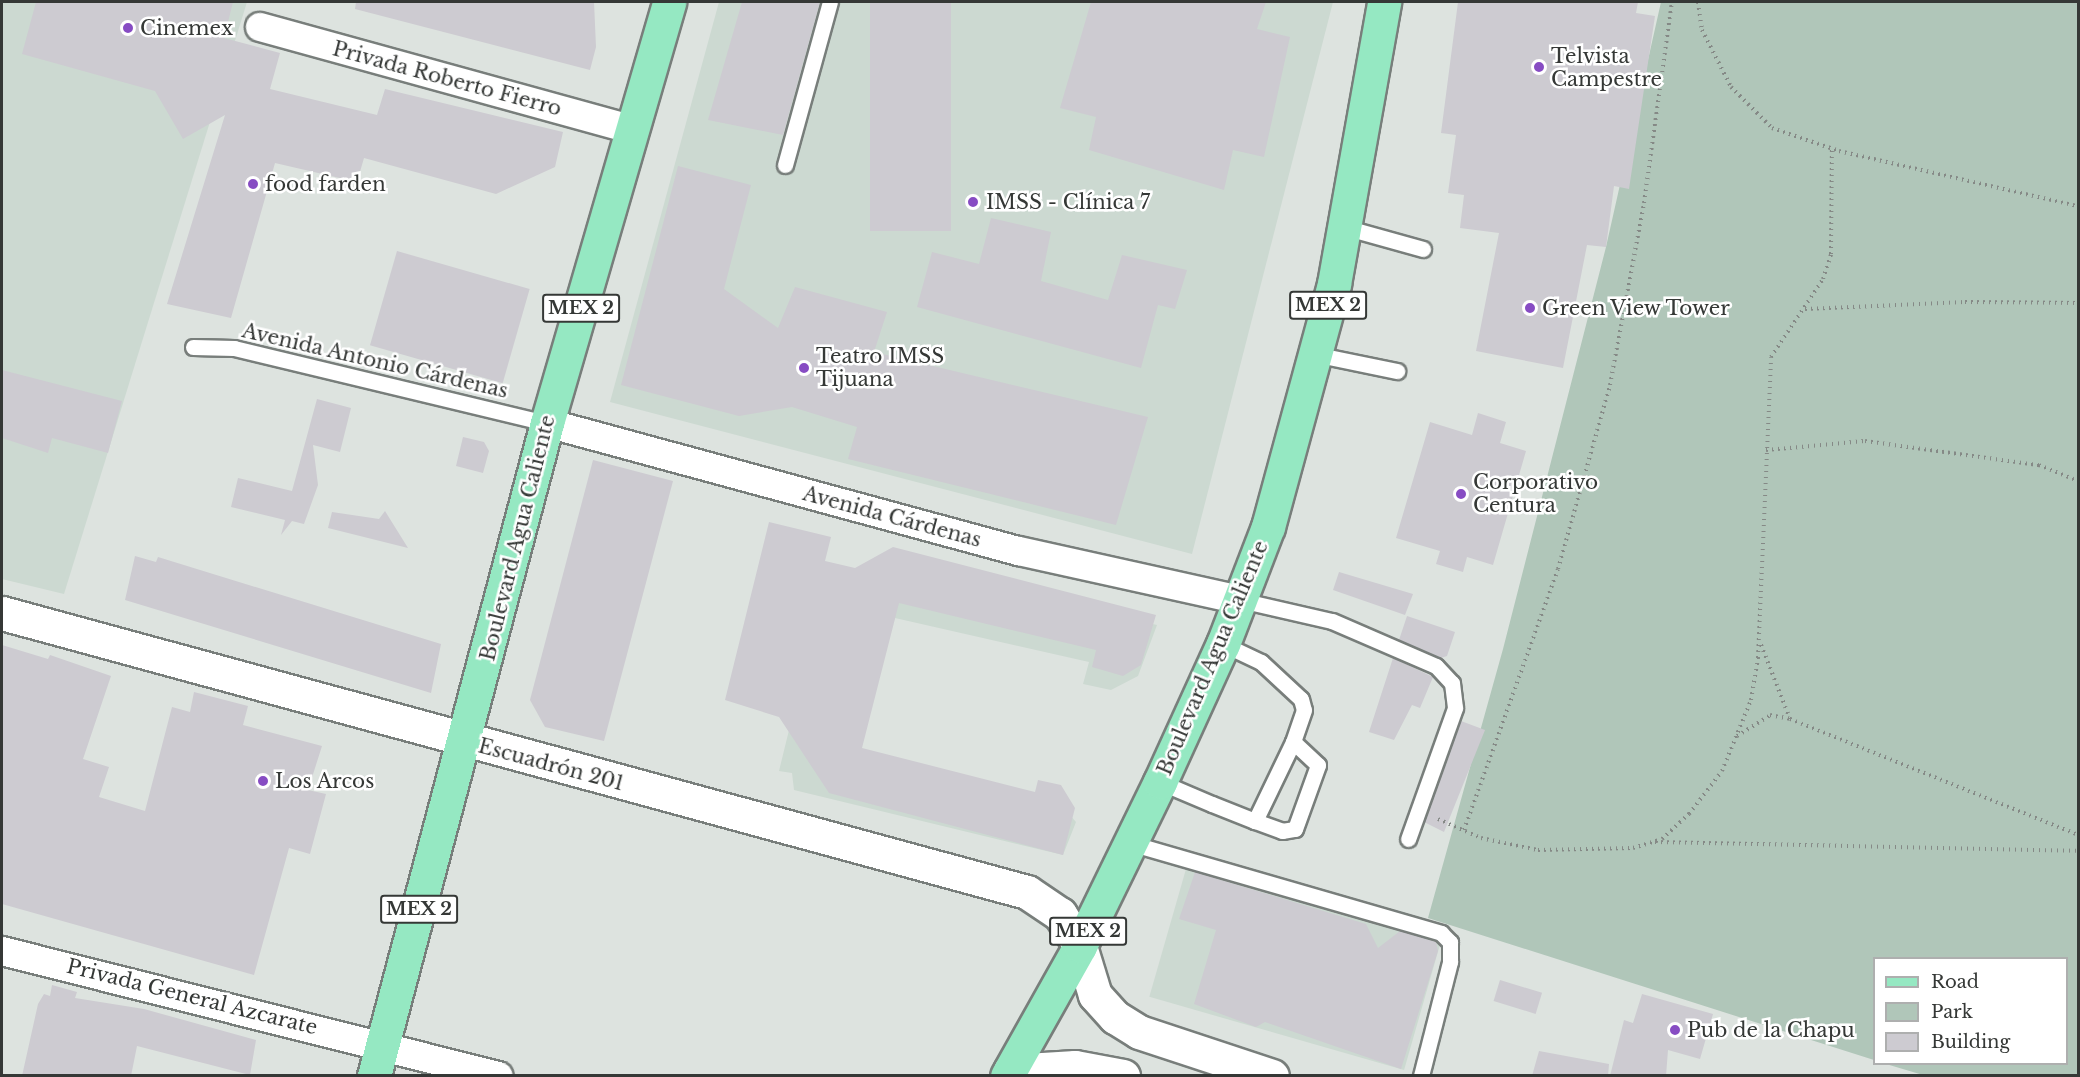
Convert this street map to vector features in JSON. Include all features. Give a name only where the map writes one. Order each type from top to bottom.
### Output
[{"type":"main road","name":"Boulevard Agua Caliente","points":[[374,1076],[465,742],[547,423],[669,2]]},
{"type":"main road","name":"Boulevard Agua Caliente","points":[[1008,1073],[1080,946],[1160,782],[1223,644],[1269,527],[1344,228],[1384,2]]},
{"type":"street","name":"Privada Roberto Fierro","points":[[260,27],[633,130]]},
{"type":"street","name":"Avenida Cárdenas","points":[[547,423],[1019,552],[1240,600]]},
{"type":"street","name":"Escuadrón 201","points":[[2,613],[465,742],[1027,892],[1060,914],[1080,946],[1095,995],[1115,1017],[1139,1032],[1272,1076]]},
{"type":"street","name":"Privada General Azcarate","points":[[2,951],[382,1043],[498,1076]]},
{"type":"street","points":[[1008,1073],[1075,1067],[1123,1076]]},
{"type":"lane","points":[[785,165],[830,2]]},
{"type":"lane","points":[[1344,228],[1423,249]]},
{"type":"lane","name":"Avenida Antonio Cárdenas","points":[[193,348],[243,350],[547,423]]},
{"type":"lane","points":[[1314,354],[1397,372]]},
{"type":"lane","points":[[1240,600],[1332,621],[1436,666],[1452,683],[1455,708],[1408,839]]},
{"type":"lane","points":[[1223,644],[1268,668],[1300,699],[1304,710],[1293,742],[1255,821]]},
{"type":"lane","points":[[1160,782],[1282,831],[1294,830],[1318,765],[1293,742]]},
{"type":"lane","points":[[1130,843],[1440,933],[1450,942],[1450,962],[1421,1076]]},
{"type":"path","points":[[1464,830],[1558,569],[1610,385],[1644,203],[1672,2]]},
{"type":"path","points":[[1698,2],[1702,30],[1731,87],[1772,128],[1832,148],[2079,206]]},
{"type":"path","points":[[1652,842],[1689,814],[1722,771],[1751,700],[1759,639],[1771,357],[1804,309],[1831,254],[1832,148]]},
{"type":"path","points":[[1804,309],[1965,302],[2079,303]]},
{"type":"path","points":[[1766,450],[1865,441],[2039,465],[2079,481]]},
{"type":"path","points":[[1759,639],[1790,718]]},
{"type":"path","points":[[1736,736],[1770,715],[1790,718],[2079,835]]},
{"type":"path","points":[[1418,811],[1464,830],[1538,850],[1587,852],[1652,842],[2079,851]]},
{"type":"shaded area","points":[[2,2],[247,2],[64,594],[2,579]]},
{"type":"shaded area","name":"IMSS - Clínica 7","points":[[719,2],[1333,2],[1192,554],[610,402]]},
{"type":"shaded area","points":[[877,560],[1157,625],[1138,676],[1111,690],[1083,684],[1089,662],[895,618],[845,745],[1056,799],[1076,822],[1063,855],[794,790],[792,773],[779,771],[824,587]]},
{"type":"shaded area","points":[[1186,869],[1441,942],[1404,1070],[1149,997]]},
{"type":"green space","points":[[1661,2],[2078,2],[2078,1075],[1923,1075],[1889,1065],[2068,1065],[2068,957],[1873,957],[1873,1060],[1428,918],[1503,649],[1606,247]]},
{"type":"building","points":[[36,2],[233,2],[224,38],[280,53],[270,89],[377,115],[385,89],[563,132],[555,167],[496,194],[364,158],[357,182],[275,163],[231,318],[167,304],[225,115],[183,139],[155,91],[22,54]]},
{"type":"building","points":[[356,2],[594,2],[596,47],[590,70],[355,9]]},
{"type":"building","points":[[742,2],[820,2],[783,135],[708,120]]},
{"type":"building","points":[[870,2],[951,2],[951,231],[870,231]]},
{"type":"building","points":[[1091,2],[1266,2],[1257,29],[1290,37],[1264,157],[1233,150],[1224,190],[1089,150],[1096,117],[1060,108]]},
{"type":"building","name":"Telvista Campestre","points":[[1458,2],[1638,2],[1636,13],[1655,16],[1629,189],[1614,186],[1606,247],[1587,245],[1563,368],[1476,351],[1499,233],[1460,228],[1464,195],[1448,193],[1456,135],[1441,133]]},
{"type":"building","points":[[678,166],[751,185],[724,289],[778,328],[795,287],[887,312],[874,352],[1148,417],[1116,525],[848,459],[857,427],[792,407],[739,416],[621,385]]},
{"type":"building","points":[[991,218],[1051,232],[1041,281],[1108,300],[1122,255],[1187,270],[1175,309],[1158,305],[1141,368],[917,307],[932,252],[979,264]]},
{"type":"building","points":[[397,251],[530,289],[503,383],[370,345]]},
{"type":"building","points":[[2,370],[122,401],[108,453],[52,438],[48,453],[2,438]]},
{"type":"building","points":[[317,399],[351,408],[340,452],[313,445],[318,485],[304,524],[292,521],[281,535],[285,520],[231,507],[238,478],[292,491]]},
{"type":"building","name":"Corporativo Centura","points":[[1478,413],[1506,422],[1500,443],[1526,451],[1493,565],[1467,557],[1463,572],[1436,564],[1440,551],[1396,538],[1430,422],[1472,435]]},
{"type":"building","points":[[463,437],[484,442],[489,451],[483,473],[456,466]]},
{"type":"building","points":[[593,460],[673,481],[604,741],[545,727],[530,700]]},
{"type":"building","points":[[385,511],[408,548],[328,528],[332,512],[379,519]]},
{"type":"building","points":[[769,522],[831,537],[825,561],[855,568],[893,547],[1156,615],[1141,665],[1123,676],[1092,667],[1096,650],[899,603],[862,748],[1035,792],[1038,780],[1061,785],[1075,808],[1063,855],[829,793],[779,717],[725,700]]},
{"type":"building","points":[[135,556],[156,562],[158,557],[441,644],[431,693],[125,600]]},
{"type":"building","points":[[1339,572],[1413,594],[1405,615],[1333,590]]},
{"type":"building","points":[[1407,616],[1455,632],[1447,656],[1441,658],[1399,640]]},
{"type":"building","points":[[2,645],[48,659],[50,655],[111,676],[83,759],[109,767],[99,797],[145,811],[172,707],[190,712],[194,692],[248,706],[243,725],[322,746],[308,790],[326,794],[310,854],[289,848],[254,975],[2,904]]},
{"type":"building","points":[[1393,658],[1433,677],[1420,708],[1412,705],[1394,740],[1369,732]]},
{"type":"building","points":[[1461,721],[1485,730],[1444,832],[1424,822]]},
{"type":"building","points":[[1195,872],[1366,924],[1378,948],[1400,931],[1436,942],[1438,951],[1401,1069],[1265,1022],[1256,1027],[1194,1004],[1216,930],[1179,919]]},
{"type":"building","points":[[1500,980],[1542,993],[1536,1014],[1494,1001]]},
{"type":"building","points":[[52,985],[77,992],[75,998],[144,1009],[256,1040],[250,1075],[137,1046],[131,1076],[22,1076],[38,1004],[44,994],[50,996]]},
{"type":"building","points":[[1642,994],[1713,1014],[1700,1059],[1668,1050],[1666,1076],[1610,1076],[1624,1020],[1633,1023]]},
{"type":"building","points":[[1539,1051],[1609,1064],[1608,1076],[1532,1076]]},
{"type":"place","name":"Cinemex","points":[[128,28]]},
{"type":"place","name":"Telvista Campestre","points":[[1539,67]]},
{"type":"place","name":"food farden","points":[[253,184]]},
{"type":"place","name":"IMSS - Clínica 7","points":[[973,202]]},
{"type":"place","name":"Green View Tower","points":[[1530,308]]},
{"type":"place","name":"Teatro IMSS Tijuana","points":[[804,368]]},
{"type":"place","name":"Corporativo Centura","points":[[1461,494]]},
{"type":"place","name":"Los Arcos","points":[[263,781]]},
{"type":"place","name":"Pub de la Chapu","points":[[1675,1030]]}]
